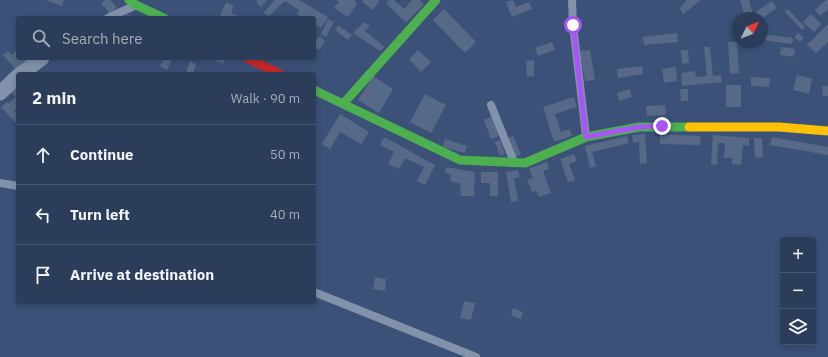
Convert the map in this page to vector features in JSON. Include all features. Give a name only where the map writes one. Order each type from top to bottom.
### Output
[{"type":"street","points":[[343,104],[436,0]]},
{"type":"street","points":[[133,2],[160,16]]},
{"type":"street","points":[[24,72],[39,60]]},
{"type":"street","points":[[251,60],[276,72]]},
{"type":"street","points":[[0,93],[16,78]]},
{"type":"street","points":[[316,91],[460,160],[525,163],[586,137],[639,127],[779,127],[828,131]]},
{"type":"lane","points":[[572,0],[573,25],[586,137]]},
{"type":"lane","points":[[111,16],[133,2]]},
{"type":"lane","points":[[491,105],[514,163]]},
{"type":"lane","points":[[0,183],[16,186]]},
{"type":"lane","points":[[316,293],[476,357]]},
{"type":"building","points":[[45,0],[64,0],[62,6]]},
{"type":"building","points":[[105,0],[110,0],[117,8],[110,14],[101,3]]},
{"type":"building","points":[[258,0],[267,0],[261,7],[256,2]]},
{"type":"building","points":[[275,0],[299,0],[328,17],[321,28],[316,25],[316,16],[300,16],[297,14],[299,10],[285,1],[269,16],[263,13]]},
{"type":"building","points":[[336,0],[354,0],[357,3],[348,17],[334,8],[339,2]]},
{"type":"building","points":[[364,0],[380,0],[373,10],[362,2]]},
{"type":"building","points":[[390,0],[394,0],[404,9],[412,0],[420,0],[424,4],[406,23],[386,3]]},
{"type":"building","points":[[513,0],[516,7],[529,2],[532,9],[512,17],[506,2]]},
{"type":"building","points":[[685,0],[701,0],[683,14],[680,8],[686,1]]},
{"type":"building","points":[[740,0],[749,0],[752,12],[744,12]]},
{"type":"building","points":[[826,0],[828,0],[828,9],[820,16],[815,10]]},
{"type":"building","points":[[772,1],[777,8],[768,14],[768,12],[756,12]]},
{"type":"building","points":[[226,2],[234,6],[231,13],[239,16],[220,16]]},
{"type":"building","points":[[444,9],[476,42],[465,53],[433,20]]},
{"type":"building","points":[[788,9],[805,27],[802,30],[785,12]]},
{"type":"building","points":[[811,14],[821,24],[814,32],[803,22]]},
{"type":"building","points":[[328,19],[334,22],[326,37],[321,34]]},
{"type":"building","points":[[364,22],[370,26],[365,31],[385,47],[380,51],[353,33]]},
{"type":"building","points":[[828,24],[828,42],[816,53],[807,45]]},
{"type":"building","points":[[338,25],[352,35],[348,40],[335,30]]},
{"type":"building","points":[[677,33],[678,42],[644,45],[643,37]]},
{"type":"building","points":[[799,33],[804,38],[800,42],[794,37]]},
{"type":"building","points":[[768,35],[793,38],[792,44],[768,41]]},
{"type":"building","points":[[319,36],[325,41],[319,50],[316,48],[316,40]]},
{"type":"building","points":[[552,42],[555,50],[538,56],[535,48]]},
{"type":"building","points":[[728,42],[732,42],[732,48],[737,48],[739,73],[730,74]]},
{"type":"building","points":[[704,47],[710,47],[713,76],[721,75],[722,82],[682,86],[681,73],[695,71],[696,77],[707,76]]},
{"type":"building","points":[[781,47],[795,49],[794,57],[780,55]]},
{"type":"building","points":[[418,50],[431,62],[421,72],[409,59]]},
{"type":"building","points":[[590,50],[595,80],[585,81],[580,51]]},
{"type":"building","points":[[681,50],[688,50],[689,63],[682,64]]},
{"type":"building","points":[[8,51],[11,55],[16,51],[16,60],[28,60],[16,70],[3,55]]},
{"type":"building","points":[[163,60],[171,60],[167,70],[160,66]]},
{"type":"building","points":[[213,60],[224,60],[223,64]]},
{"type":"building","points":[[534,60],[534,76],[527,77],[526,61]]},
{"type":"building","points":[[190,61],[196,64],[194,72],[186,72]]},
{"type":"building","points":[[642,66],[643,74],[618,78],[617,69]]},
{"type":"building","points":[[676,67],[677,81],[664,83],[662,69]]},
{"type":"building","points":[[797,75],[812,79],[809,94],[793,90]]},
{"type":"building","points":[[373,76],[393,89],[379,113],[358,100]]},
{"type":"building","points":[[751,77],[770,78],[769,87],[751,86]]},
{"type":"building","points":[[726,85],[741,85],[741,107],[726,107]]},
{"type":"building","points":[[822,86],[828,86],[828,96],[823,96]]},
{"type":"building","points":[[16,88],[16,97],[11,92]]},
{"type":"building","points":[[630,89],[632,97],[619,101],[617,93]]},
{"type":"building","points":[[680,89],[688,89],[688,101],[681,101]]},
{"type":"building","points":[[425,94],[446,105],[431,133],[410,122]]},
{"type":"building","points":[[16,97],[16,109],[14,111],[16,113],[15,122],[1,107],[7,102],[8,104]]},
{"type":"building","points":[[574,97],[577,107],[555,114],[561,132],[570,129],[572,136],[554,142],[543,107]]},
{"type":"building","points":[[665,105],[666,115],[647,116],[646,106]]},
{"type":"building","points":[[340,114],[369,132],[361,144],[340,132],[330,149],[322,144]]},
{"type":"building","points":[[492,116],[499,136],[491,139],[484,120]]},
{"type":"building","points":[[645,134],[647,163],[640,164],[639,142],[633,143],[632,135]]},
{"type":"building","points":[[660,134],[701,136],[700,145],[660,144]]},
{"type":"building","points":[[713,135],[749,138],[749,146],[743,145],[741,165],[732,164],[733,158],[724,158],[725,143],[718,143],[717,165],[711,164]]},
{"type":"building","points":[[513,136],[521,154],[515,157],[508,138]]},
{"type":"building","points":[[627,136],[629,143],[592,152],[596,166],[590,168],[585,146]]},
{"type":"building","points":[[384,137],[435,165],[425,185],[417,181],[424,167],[405,158],[399,169],[388,164],[394,152],[380,145]]},
{"type":"building","points":[[772,137],[828,147],[828,155],[770,145]]},
{"type":"building","points":[[754,138],[762,138],[763,157],[755,158]]},
{"type":"building","points":[[445,139],[467,146],[465,153],[443,147]]},
{"type":"building","points":[[500,140],[505,154],[500,156],[495,142]]},
{"type":"building","points":[[574,154],[577,161],[569,164],[575,180],[568,182],[560,159]]},
{"type":"building","points":[[547,162],[549,169],[543,171],[551,193],[539,197],[536,191],[532,192],[527,180],[533,178],[529,169]]},
{"type":"building","points":[[446,167],[475,172],[474,196],[461,196],[461,184],[450,181],[451,174],[445,173]]},
{"type":"building","points":[[518,170],[520,177],[514,178],[518,201],[511,202],[506,172]]},
{"type":"building","points":[[481,172],[498,172],[498,196],[490,196],[490,183],[481,183]]},
{"type":"building","points":[[375,277],[386,279],[385,291],[373,289]]},
{"type":"building","points":[[464,301],[475,303],[471,320],[460,318]]},
{"type":"building","points":[[513,308],[523,312],[521,319],[511,315]]},
{"type":"traffic: fast","points":[[129,0],[160,16]]},
{"type":"traffic: fast","points":[[343,104],[436,0]]},
{"type":"traffic: fast","points":[[316,91],[460,160],[525,163],[586,137],[639,127],[689,127]]},
{"type":"traffic: slow","points":[[689,127],[779,127],[828,131]]},
{"type":"traffic: jam","points":[[251,60],[276,72]]},
{"type":"route","points":[[573,25],[586,137],[639,127],[662,126]]}]
